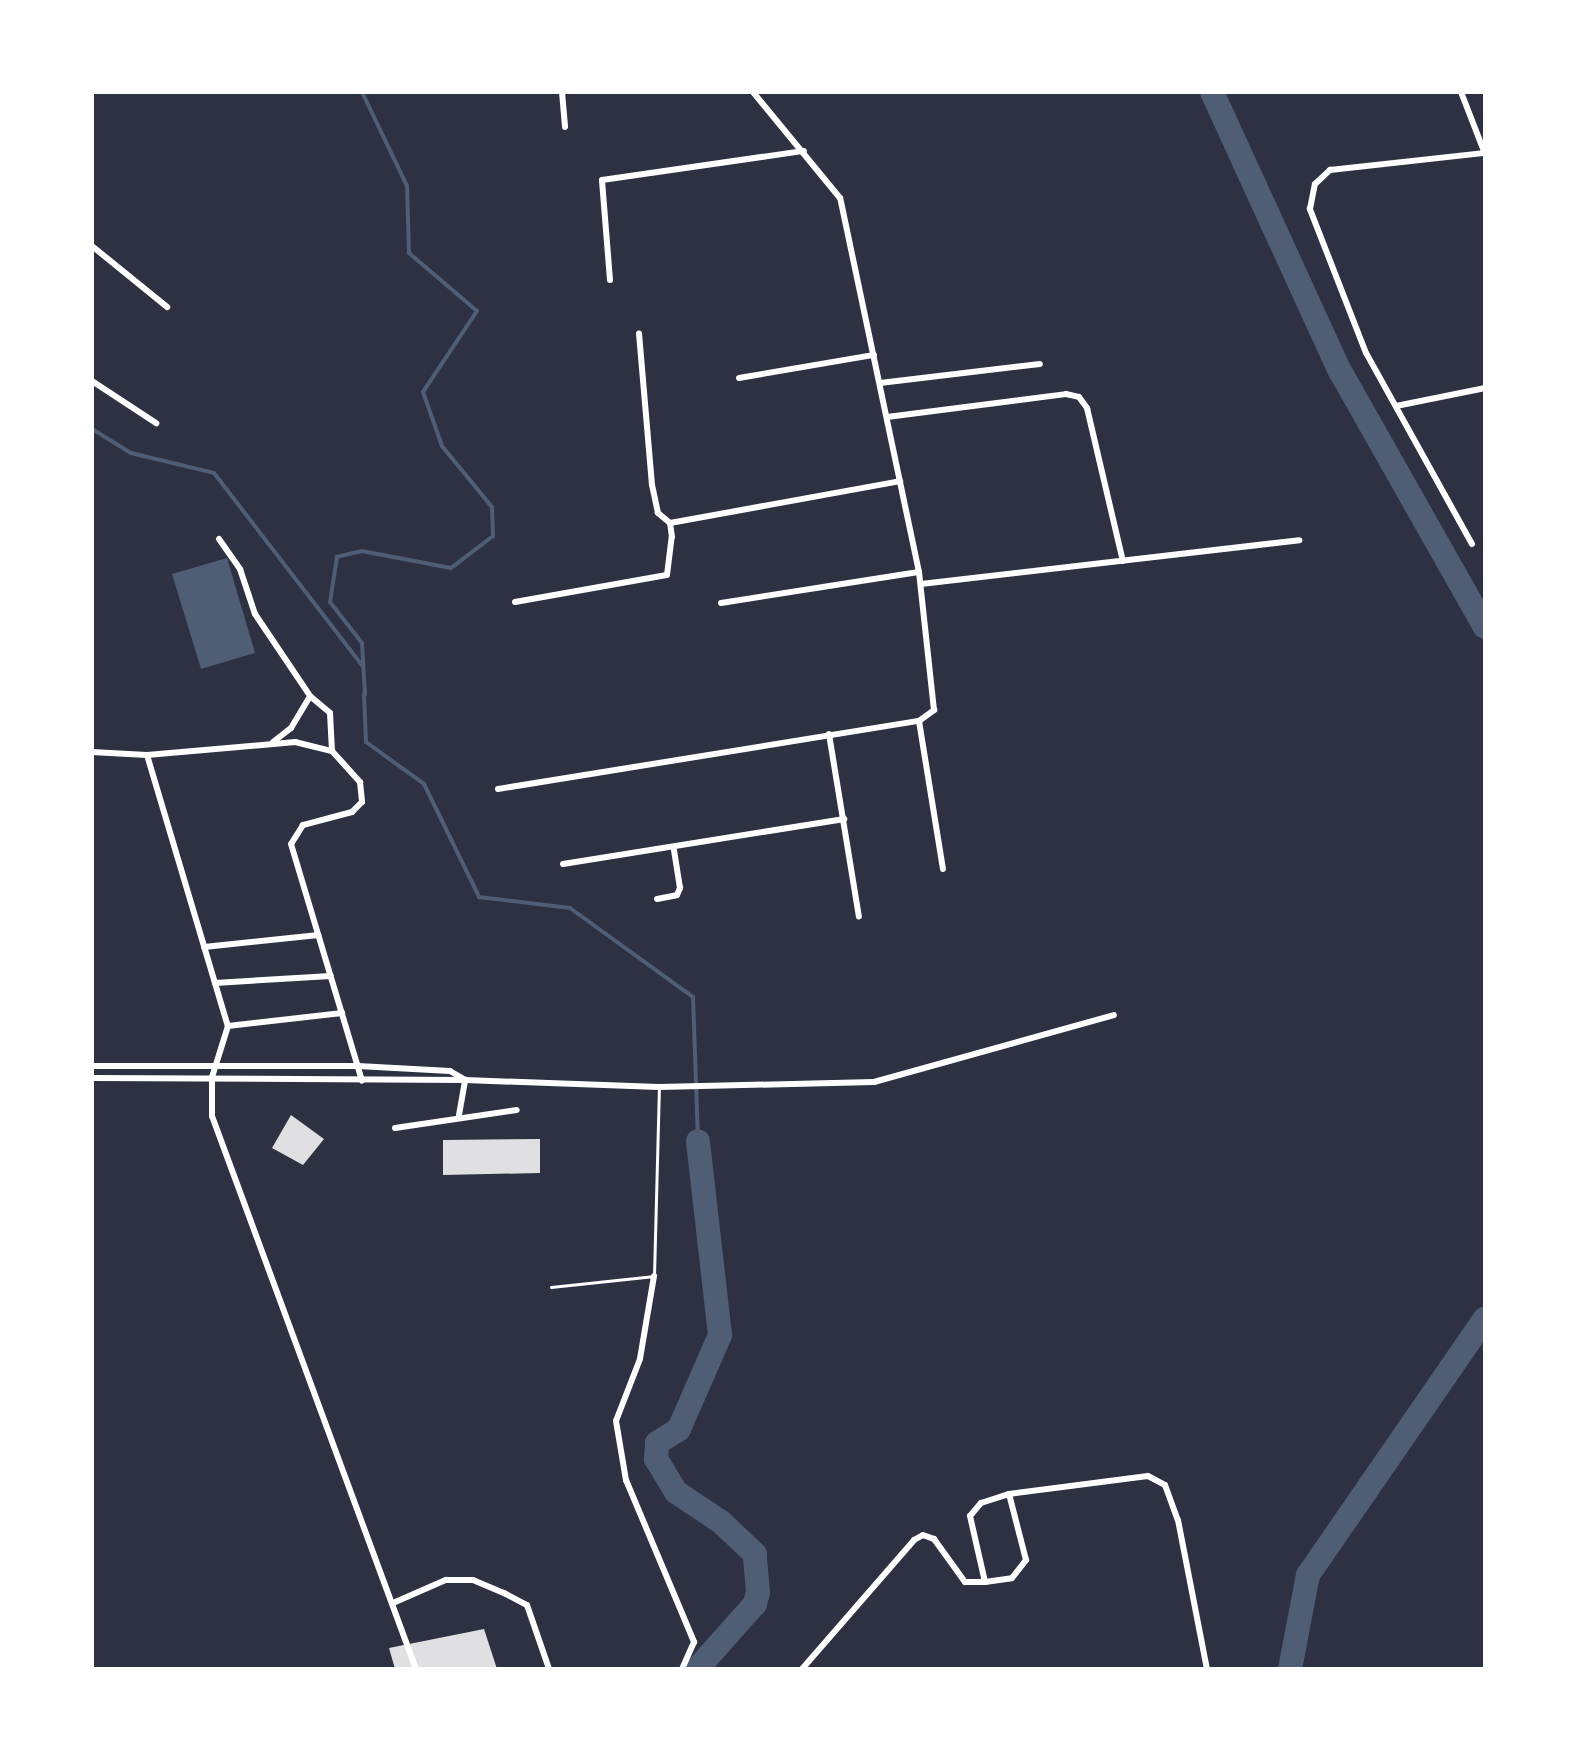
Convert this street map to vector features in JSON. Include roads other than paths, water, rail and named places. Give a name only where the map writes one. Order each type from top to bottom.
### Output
[{"type":"street","points":[[562,92],[565,127]]},
{"type":"street","points":[[498,789],[919,721],[936,705],[919,572],[840,198],[753,92]]},
{"type":"street","points":[[1461,92],[1485,153],[1330,170],[1320,176],[1311,193],[1313,226],[1366,353],[1472,544]]},
{"type":"street","points":[[610,280],[602,180],[804,151]]},
{"type":"street","points":[[92,246],[167,307]]},
{"type":"street","points":[[639,334],[652,485],[658,513],[670,523]]},
{"type":"street","points":[[739,378],[874,355]]},
{"type":"street","points":[[880,383],[1040,364]]},
{"type":"street","points":[[92,381],[156,423]]},
{"type":"street","points":[[1396,406],[1485,388]]},
{"type":"street","points":[[887,417],[1066,394],[1079,397],[1087,408],[1123,561]]},
{"type":"street","points":[[670,523],[900,481]]},
{"type":"street","points":[[515,602],[667,575],[670,523]]},
{"type":"street","points":[[219,539],[240,569],[263,627],[310,696],[330,713],[332,751]]},
{"type":"street","points":[[921,584],[1299,540]]},
{"type":"street","points":[[721,603],[919,572]]},
{"type":"street","points":[[270,744],[291,728],[310,696]]},
{"type":"street","points":[[919,721],[943,869]]},
{"type":"street","points":[[829,734],[859,917]]},
{"type":"street","points":[[92,752],[147,755],[295,742],[332,751],[360,782],[362,802],[352,812],[303,825],[291,844],[362,1081]]},
{"type":"street","points":[[147,755],[228,1026],[212,1077],[212,1116],[416,1669]]},
{"type":"street","points":[[563,864],[674,849],[844,819]]},
{"type":"street","points":[[657,899],[677,895],[680,888],[674,849]]},
{"type":"street","points":[[204,947],[318,935]]},
{"type":"street","points":[[215,983],[331,976]]},
{"type":"street","points":[[228,1026],[342,1013]]},
{"type":"street","points":[[92,1078],[465,1080],[661,1087],[874,1082],[1114,1015]]},
{"type":"street","points":[[92,1066],[358,1066],[450,1071],[465,1080]]},
{"type":"street","points":[[459,1115],[465,1080]]},
{"type":"street","points":[[395,1128],[459,1115],[499,1116],[517,1110]]},
{"type":"street","points":[[654,1276],[640,1359],[616,1421],[626,1480],[694,1642],[682,1669]]},
{"type":"street","points":[[985,1582],[970,1516],[981,1503],[1009,1494],[1148,1476],[1159,1479],[1178,1520],[1207,1669]]},
{"type":"street","points":[[802,1669],[923,1535],[934,1539],[965,1582],[1012,1578],[1026,1560],[1009,1494]]},
{"type":"street","points":[[393,1603],[446,1580],[473,1580],[504,1593],[527,1605],[549,1669]]},
{"type":"lane","points":[[551,1287],[654,1276],[661,1087]]},
{"type":"water","points":[[227,558],[255,653],[201,669],[172,574]]},
{"type":"waterway","points":[[362,92],[407,186],[409,253],[477,311],[423,392],[442,446],[492,507],[493,536],[451,568],[362,551],[337,557],[330,602],[362,643],[365,695]]},
{"type":"waterway","points":[[1212,92],[1340,371],[1485,627]]},
{"type":"waterway","points":[[92,429],[131,453],[214,473],[362,665]]},
{"type":"waterway","points":[[364,694],[366,742],[424,784],[479,897],[570,908],[693,997],[698,1141]]},
{"type":"waterway","points":[[697,1669],[755,1604],[758,1592],[755,1554],[721,1522],[676,1492],[656,1459],[657,1443],[679,1429],[720,1335],[698,1141]]},
{"type":"waterway","points":[[1290,1669],[1308,1575],[1485,1318]]}]
